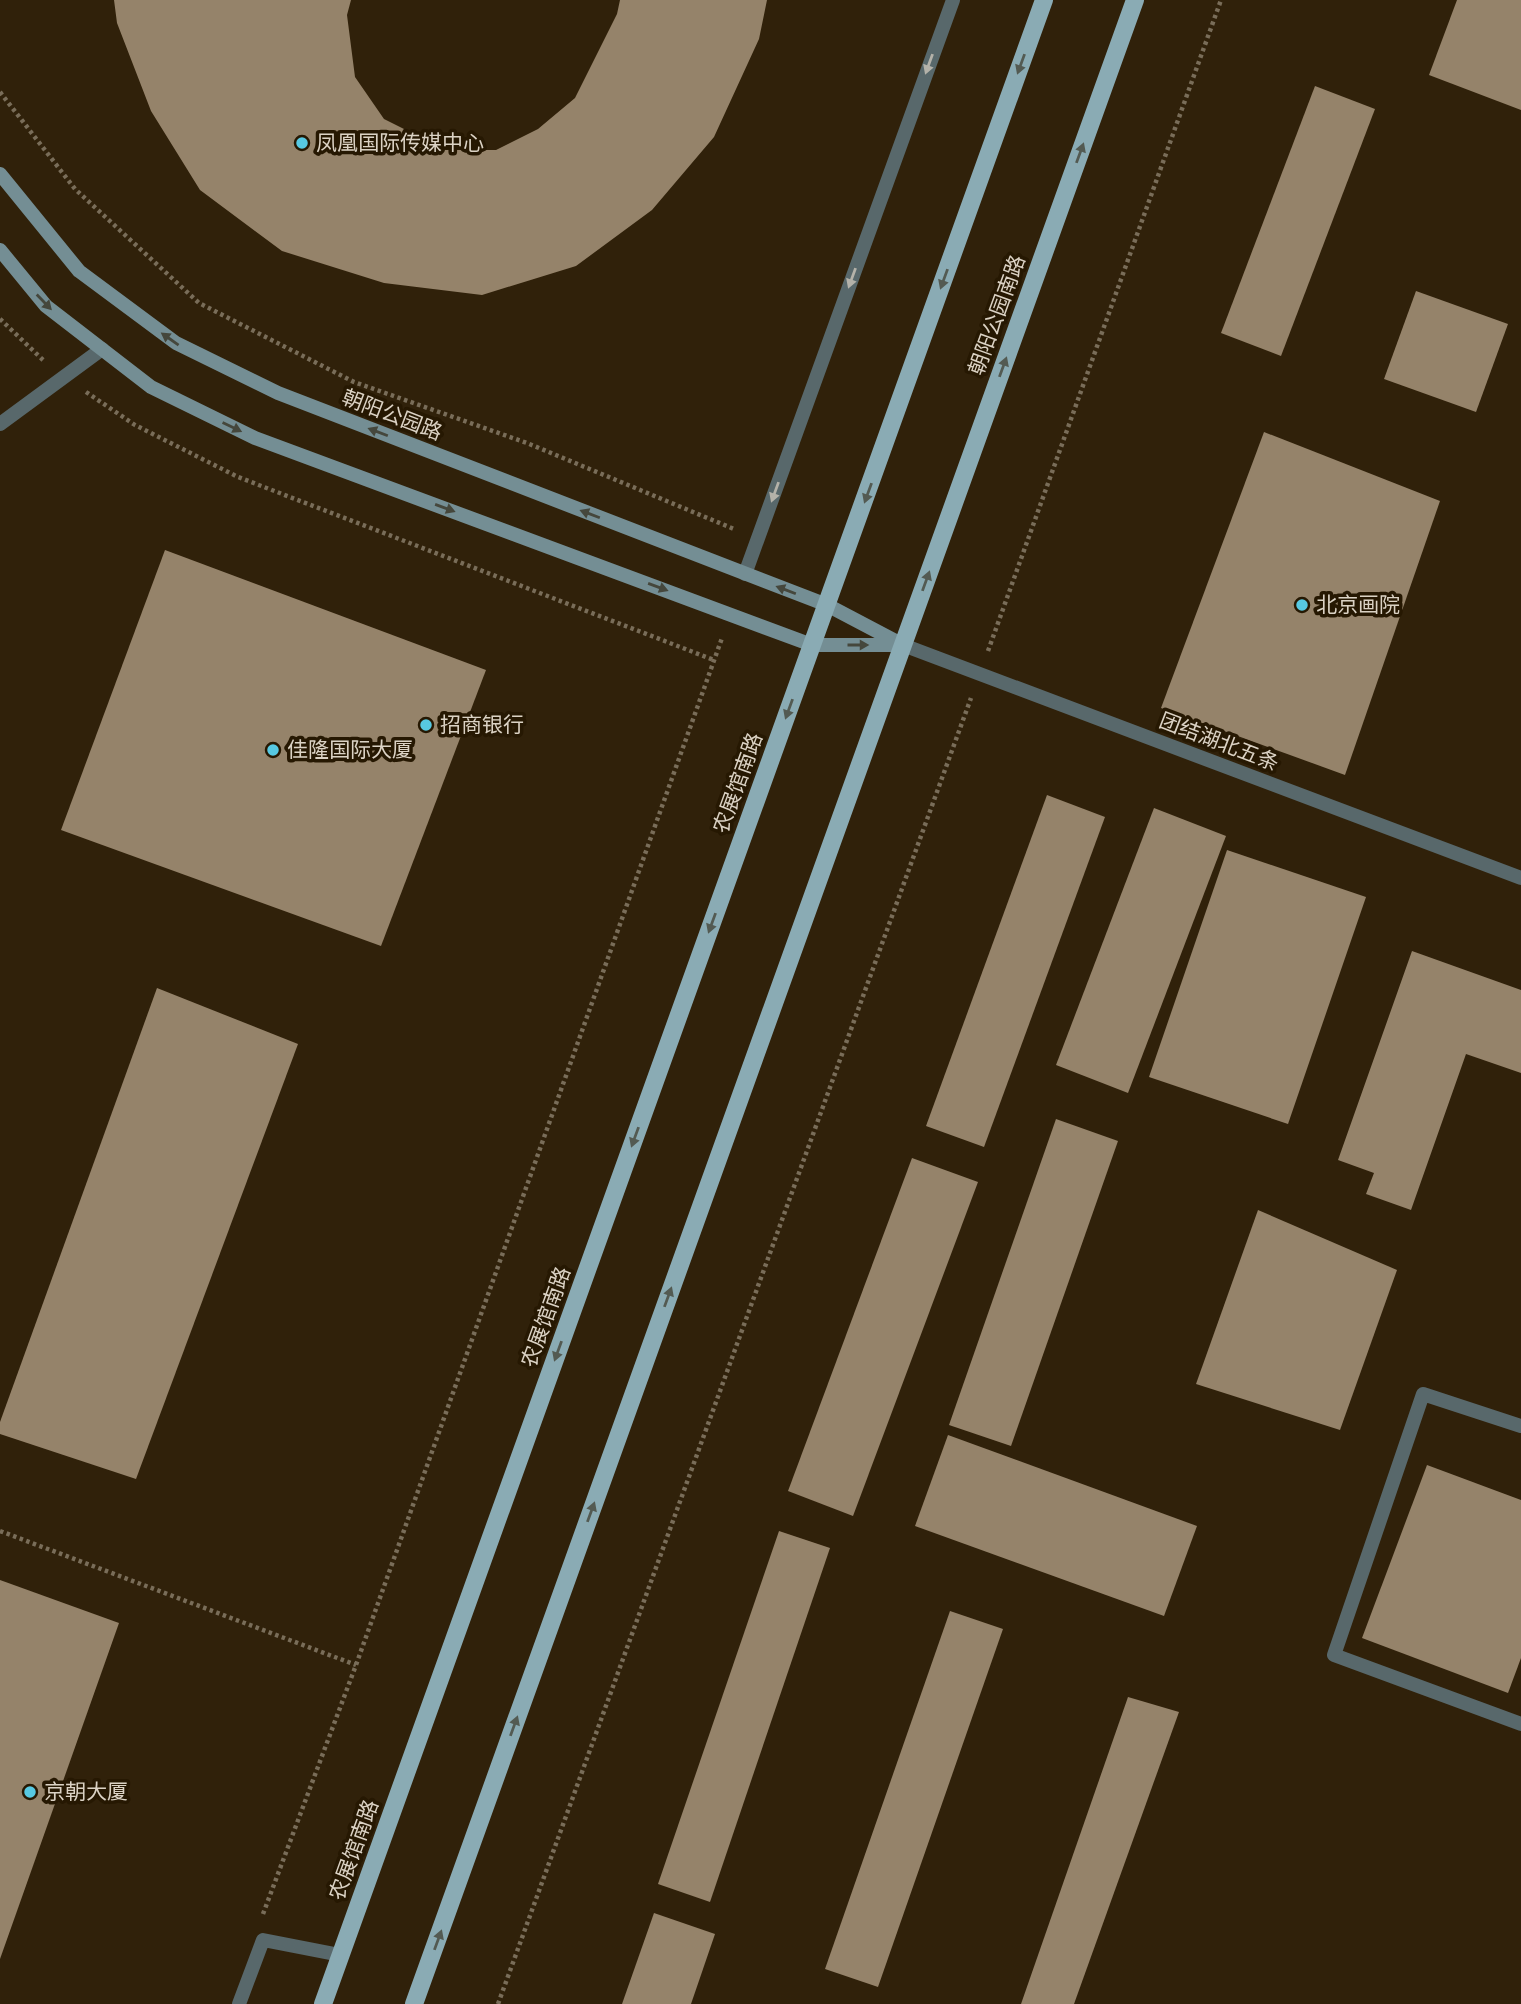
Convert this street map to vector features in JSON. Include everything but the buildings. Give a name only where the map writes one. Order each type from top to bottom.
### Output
[{"type":"main road","points":[[827,605],[1044,0]]},
{"type":"main road","name":"朝阳公园南路","points":[[903,645],[1135,0]]},
{"type":"main road","name":"朝阳公园路","points":[[0,174],[79,271],[176,343],[278,393],[827,605],[903,645]]},
{"type":"main road","points":[[0,250],[46,306],[151,387],[255,438],[813,645],[903,645],[415,2004]]},
{"type":"main road","name":"农展馆南路","points":[[323,2004],[827,605]]},
{"type":"street","points":[[745,574],[953,0]]},
{"type":"street","points":[[0,424],[102,349]]},
{"type":"street","name":"团结湖北五条","points":[[903,645],[1521,878]]},
{"type":"street","points":[[1521,1426],[1423,1394],[1335,1655],[1521,1724]]},
{"type":"street","points":[[239,2004],[262,1940],[340,1955]]},
{"type":"path","points":[[498,2004],[1221,0]]},
{"type":"path","name":"朝阳公园路","points":[[0,92],[75,189],[198,303],[354,382],[527,443],[758,538]]},
{"type":"path","points":[[0,320],[54,370],[135,425],[238,477],[714,660]]},
{"type":"path","points":[[258,1926],[356,1665],[731,614]]},
{"type":"path","points":[[0,1531],[356,1665]]},
{"type":"place","name":"凤凰国际传媒中心","points":[[302,143]]},
{"type":"place","name":"北京画院","points":[[1302,605]]},
{"type":"place","name":"招商银行","points":[[426,725]]},
{"type":"place","name":"佳隆国际大厦","points":[[273,750]]},
{"type":"place","name":"京朝大厦","points":[[30,1792]]}]
